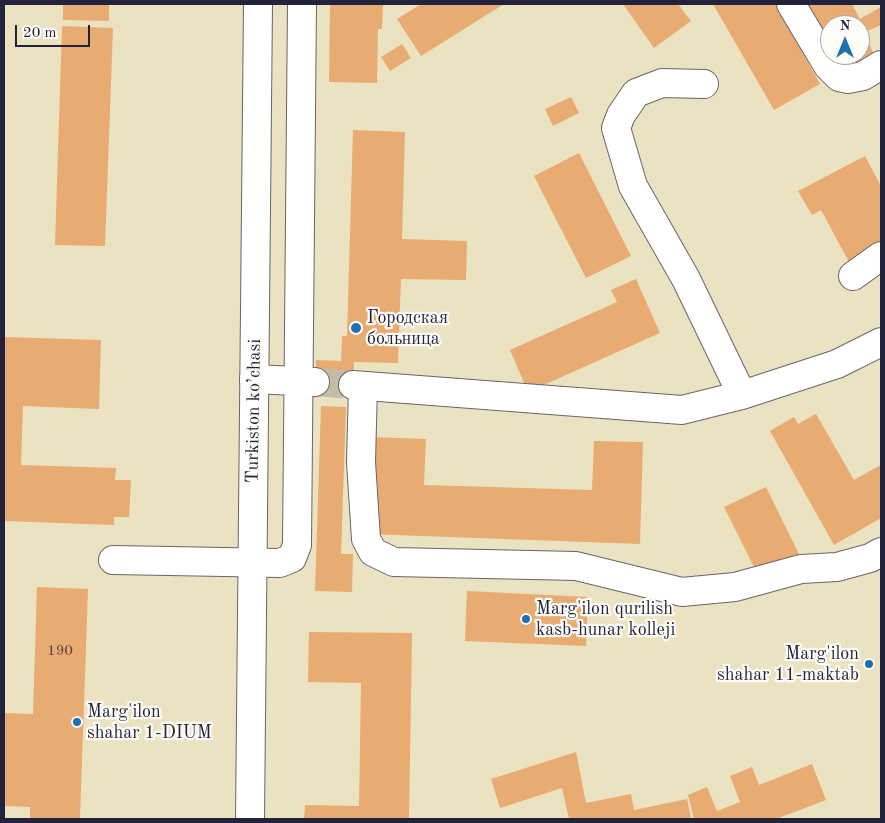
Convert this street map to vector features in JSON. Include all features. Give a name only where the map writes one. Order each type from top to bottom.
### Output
[{"type":"main road","name":"Turkiston ko’chasi","points":[[250,819],[258,4]]},
{"type":"main road","points":[[113,560],[280,563],[292,558],[297,545],[307,381],[302,4]]},
{"type":"main road","points":[[791,4],[828,66],[839,77],[848,79],[863,76],[881,66]]},
{"type":"main road","points":[[704,84],[662,83],[636,93],[621,115],[616,128],[633,186],[686,279],[742,395]]},
{"type":"main road","points":[[853,276],[881,256]]},
{"type":"main road","points":[[881,342],[837,364],[742,395],[682,410],[358,385],[366,540],[373,552],[394,562],[576,566],[682,592],[735,587],[801,569],[837,567],[870,558],[881,552]]},
{"type":"main road","points":[[254,379],[307,381]]},
{"type":"building","points":[[63,4],[109,4],[109,21],[63,20]]},
{"type":"building","points":[[330,4],[383,4],[382,29],[378,29],[377,83],[329,82]]},
{"type":"building","points":[[421,4],[504,4],[421,56],[397,19]]},
{"type":"building","points":[[623,4],[678,4],[691,21],[654,48]]},
{"type":"building","points":[[713,4],[775,4],[820,84],[774,110]]},
{"type":"building","points":[[808,4],[852,4],[858,15],[820,15],[820,27]]},
{"type":"building","points":[[881,7],[881,25],[870,30],[870,15],[867,15]]},
{"type":"building","points":[[62,26],[113,28],[105,246],[55,245]]},
{"type":"building","points":[[402,44],[411,58],[390,71],[381,57]]},
{"type":"building","points":[[870,46],[875,56],[870,59]]},
{"type":"building","points":[[840,65],[859,65],[844,73]]},
{"type":"building","points":[[571,97],[579,113],[553,126],[545,109]]},
{"type":"building","points":[[353,130],[405,132],[402,239],[467,241],[466,280],[401,279],[398,363],[354,362],[353,396],[315,395],[316,360],[341,361],[342,336],[347,336]]},
{"type":"building","points":[[579,153],[631,256],[586,278],[534,176]]},
{"type":"building","points":[[865,156],[881,186],[881,247],[850,264],[821,210],[812,215],[798,191]]},
{"type":"building","points":[[636,279],[660,333],[528,392],[510,350],[617,302],[611,290]]},
{"type":"building","points":[[4,337],[101,340],[99,409],[23,406],[21,465],[116,468],[115,480],[131,480],[129,517],[114,517],[114,525],[4,521]]},
{"type":"building","points":[[321,406],[346,407],[341,554],[353,554],[352,592],[315,591]]},
{"type":"building","points":[[816,414],[854,480],[881,465],[881,518],[834,545],[770,431],[794,417],[798,424]]},
{"type":"building","points":[[371,437],[426,439],[424,485],[592,490],[594,441],[643,442],[640,544],[368,534]]},
{"type":"building","points":[[766,487],[799,554],[758,575],[724,507]]},
{"type":"building","points":[[37,587],[88,589],[80,819],[30,819],[30,807],[4,806],[4,713],[33,714]]},
{"type":"building","name":"Marg'ilon qurilish kasb-hunar kolleji","points":[[467,591],[588,597],[586,646],[465,641]]},
{"type":"building","points":[[309,632],[412,633],[409,819],[304,819],[305,805],[359,806],[361,683],[308,682]]},
{"type":"building","points":[[576,752],[586,803],[631,794],[634,810],[687,799],[691,819],[569,819],[562,788],[500,808],[491,779]]},
{"type":"building","points":[[812,764],[826,800],[776,819],[694,819],[688,795],[707,787],[717,811],[740,802],[730,776],[752,767],[759,785]]},
{"type":"tunnel","points":[[316,382],[353,385]]},
{"type":"place","name":"Городская больница","points":[[356,328]]},
{"type":"place","name":"Marg'ilon qurilish kasb-hunar kolleji","points":[[526,619]]},
{"type":"place","name":"Marg'ilon shahar 11-maktab","points":[[869,664]]},
{"type":"place","name":"Marg'ilon shahar 1-DIUM","points":[[77,722]]}]
